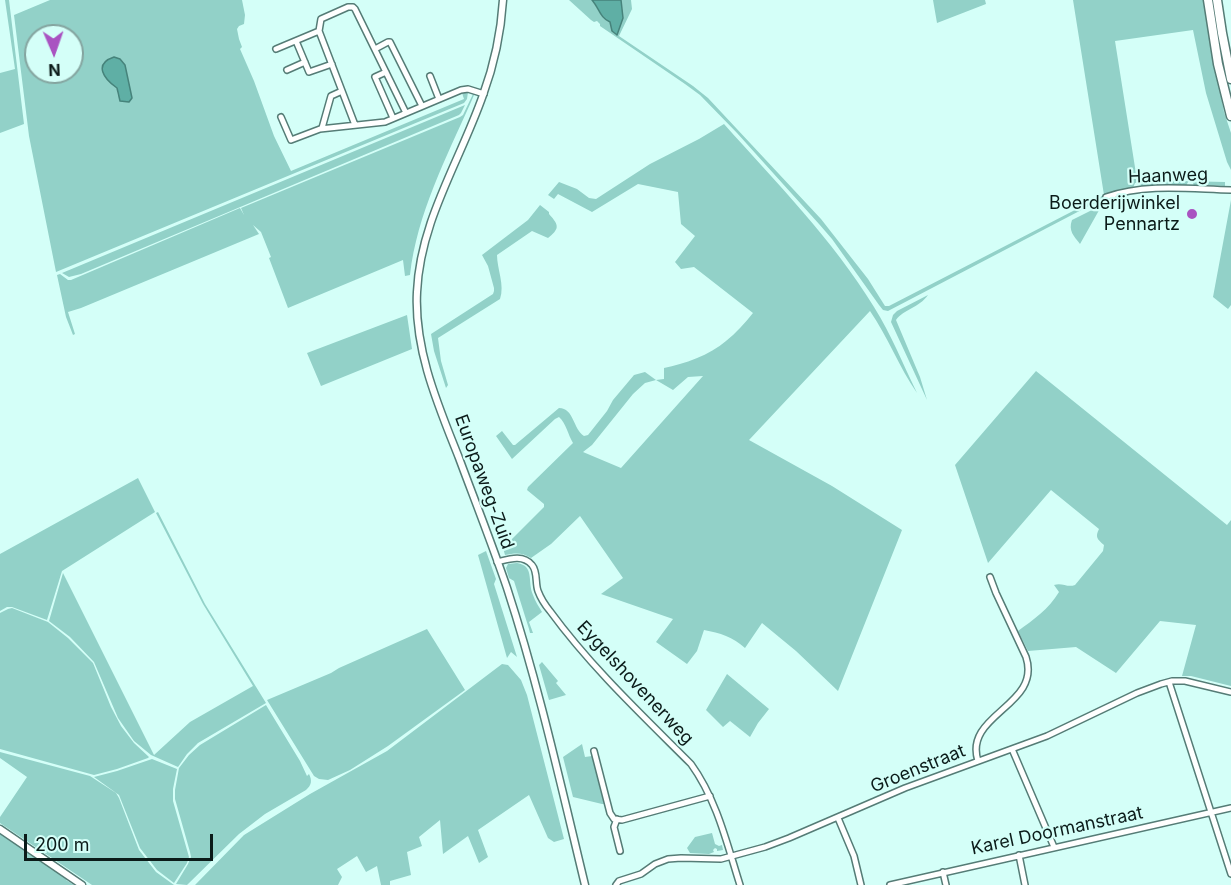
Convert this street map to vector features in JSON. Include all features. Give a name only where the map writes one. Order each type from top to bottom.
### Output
[{"type":"highway","points":[[1208,0],[1218,64],[1231,116]]},
{"type":"highway","points":[[1217,0],[1231,79]]},
{"type":"street","name":"Europaweg-Zuid","points":[[503,0],[500,32],[484,94],[446,181],[420,259],[417,303],[419,336],[434,393],[498,562],[515,615],[538,696],[585,885]]},
{"type":"street","points":[[355,125],[319,31],[321,18],[348,7],[355,9],[406,113]]},
{"type":"street","points":[[276,49],[319,31]]},
{"type":"street","points":[[297,41],[309,72],[332,64]]},
{"type":"street","points":[[375,49],[390,42],[422,106]]},
{"type":"street","points":[[287,70],[305,62]]},
{"type":"street","points":[[386,72],[375,77],[393,118]]},
{"type":"street","points":[[429,76],[439,99]]},
{"type":"street","points":[[281,117],[291,140],[322,128],[384,122],[465,89],[484,94]]},
{"type":"street","points":[[322,128],[331,96],[342,91]]},
{"type":"street","name":"Haanweg","points":[[1106,197],[1127,191],[1157,188],[1231,190]]},
{"type":"street","name":"Eygelshovenerweg","points":[[498,562],[517,558],[525,559],[532,564],[536,572],[538,593],[549,610],[594,666],[691,764],[700,776],[718,815],[740,885]]},
{"type":"street","points":[[978,761],[976,748],[979,735],[987,724],[1021,692],[1028,677],[1026,657],[990,578]]},
{"type":"street","points":[[1169,682],[1231,874]]},
{"type":"street","name":"Groenstraat","points":[[616,885],[619,881],[641,874],[655,864],[668,860],[721,859],[773,844],[905,788],[1055,732],[1137,693],[1169,682],[1195,682],[1231,692]]},
{"type":"street","points":[[1012,749],[1054,847]]},
{"type":"street","points":[[594,751],[610,813],[617,819],[622,820],[710,796]]},
{"type":"street","name":"Karel Doormanstraat","points":[[890,885],[1231,808]]},
{"type":"street","points":[[838,818],[856,860],[861,885]]},
{"type":"street","points":[[617,819],[614,827],[620,850]]},
{"type":"street","points":[[0,829],[82,885]]},
{"type":"street","points":[[1019,855],[1025,885]]},
{"type":"street","points":[[943,872],[946,885]]},
{"type":"shaded area","points":[[5,0],[9,0],[24,124],[0,133],[0,73],[15,69]]},
{"type":"shaded area","points":[[50,0],[242,0],[244,24],[237,29],[242,47],[240,49],[274,136],[291,171],[464,99],[462,93],[468,92],[464,103],[56,272],[29,136],[14,15]],"holes":[[[114,57],[120,59],[125,65],[132,98],[118,96]]]},
{"type":"shaded area","points":[[569,0],[592,0],[610,22],[612,31],[616,35],[623,18],[621,0],[631,0],[632,9],[619,36],[708,98],[821,219],[868,279],[885,306],[889,306],[1104,195],[1073,0],[1203,0],[1224,112],[1231,133],[1231,170],[1206,93],[1193,30],[1115,41],[1137,180],[1225,182],[1225,186],[1194,187],[1193,182],[1188,182],[1186,186],[1166,186],[1163,182],[1159,182],[1157,186],[1142,187],[1139,182],[1135,183],[1133,188],[1112,194],[888,311],[883,310],[832,239],[700,95],[600,26],[597,21],[591,20]]},
{"type":"shaded area","points":[[592,0],[621,0],[623,18],[617,35],[612,31],[610,22]]},
{"type":"shaded area","points":[[933,0],[985,0],[986,4],[937,23]]},
{"type":"shaded area","points":[[114,57],[120,59],[125,65],[132,98],[129,102],[120,101],[117,88],[103,72],[104,64]]},
{"type":"shaded area","points":[[473,94],[426,208],[410,275],[405,276],[403,260],[288,308],[261,232],[253,225],[259,234],[68,312],[75,334],[73,335],[66,317],[57,275],[60,274],[71,280],[240,208],[244,215],[241,208],[460,117]]},
{"type":"shaded area","points":[[465,105],[459,115],[81,274],[69,277],[62,273]]},
{"type":"shaded area","points":[[724,124],[803,212],[841,258],[874,307],[917,393],[870,311],[749,440],[832,486],[902,530],[838,691],[796,651],[762,623],[745,648],[726,636],[704,630],[697,651],[687,664],[656,642],[673,619],[601,594],[623,578],[580,516],[551,544],[531,558],[518,554],[505,555],[503,548],[544,507],[544,504],[527,490],[528,487],[573,443],[559,417],[512,459],[496,436],[502,431],[515,445],[559,408],[568,411],[580,433],[584,436],[588,435],[634,375],[645,372],[656,380],[664,379],[664,368],[712,351],[733,335],[753,313],[694,267],[681,269],[675,262],[695,236],[681,224],[678,192],[638,184],[592,212],[558,194],[554,199],[548,195],[559,182],[577,189],[589,198],[596,199],[650,164]],"holes":[[[703,376],[621,468],[583,452],[592,445],[633,394],[645,383],[656,380],[673,390],[688,377]]]},
{"type":"shaded area","points":[[1231,200],[1231,305],[1228,309],[1213,297]]},
{"type":"shaded area","points":[[540,205],[549,212],[555,222],[557,227],[554,232],[548,238],[532,231],[497,255],[502,288],[500,299],[438,338],[441,361],[448,385],[446,388],[431,334],[493,294],[494,288],[488,266],[482,255],[528,220]]},
{"type":"shaded area","points":[[1102,205],[1080,244],[1071,230],[1072,220]]},
{"type":"shaded area","points":[[928,295],[896,320],[927,400],[891,322],[897,311]]},
{"type":"shaded area","points":[[407,315],[412,349],[321,386],[307,353]]},
{"type":"shaded area","points":[[1036,371],[1227,525],[1231,520],[1231,686],[1182,676],[1196,625],[1160,621],[1116,673],[1076,647],[1028,651],[1018,631],[1040,614],[1055,598],[1059,592],[1054,585],[1075,585],[1103,551],[1104,545],[1097,536],[1099,529],[1051,490],[988,563],[955,465]]},
{"type":"shaded area","points":[[138,478],[155,512],[62,571],[47,620],[12,607],[0,611],[0,554]]},
{"type":"shaded area","points":[[158,512],[205,604],[266,703],[198,743],[178,767],[151,755],[134,741],[118,718],[94,662],[70,637],[49,621],[63,573],[154,755],[190,722],[253,686],[203,604],[156,513]]},
{"type":"shaded area","points":[[486,551],[517,657],[511,652],[507,658],[478,555]]},
{"type":"shaded area","points":[[517,563],[526,567],[530,575],[531,590],[542,612],[529,622],[533,633],[530,633],[514,581],[509,578],[506,568],[508,564]]},
{"type":"shaded area","points":[[12,608],[48,622],[93,663],[121,726],[148,758],[94,775],[0,749],[0,613]]},
{"type":"shaded area","points":[[427,629],[465,690],[388,746],[350,770],[328,780],[314,776],[267,700]]},
{"type":"shaded area","points":[[542,662],[566,695],[549,700],[539,665]]},
{"type":"shaded area","points":[[502,664],[508,665],[521,680],[527,695],[564,839],[554,842],[548,838],[529,795],[478,830],[488,857],[479,863],[468,836],[443,854],[440,820],[419,837],[422,846],[407,852],[411,875],[390,881],[390,885],[381,885],[377,866],[366,872],[357,856],[337,869],[342,877],[338,885],[195,885],[244,835],[310,794],[387,751]]},
{"type":"shaded area","points":[[727,674],[769,709],[750,737],[730,721],[723,727],[706,710]]},
{"type":"shaded area","points":[[266,705],[307,776],[309,774],[311,780],[309,786],[239,834],[187,885],[176,884],[191,857],[175,799],[179,768],[200,745]]},
{"type":"shaded area","points":[[582,744],[585,757],[592,756],[604,804],[573,797],[563,757]]},
{"type":"shaded area","points":[[0,752],[90,776],[116,793],[139,850],[156,872],[174,885],[92,885],[0,823],[0,817],[27,777],[0,758]]},
{"type":"shaded area","points":[[152,759],[177,769],[173,801],[189,857],[174,883],[157,870],[140,848],[119,795],[94,777]]},
{"type":"shaded area","points":[[0,833],[67,878],[66,880],[74,885],[0,885]]},
{"type":"shaded area","points":[[712,833],[715,844],[722,845],[723,850],[717,851],[715,848],[714,852],[709,854],[690,853],[687,848],[695,837]]},
{"type":"place","name":"Boerderijwinkel Pennartz","points":[[1192,214]]}]
